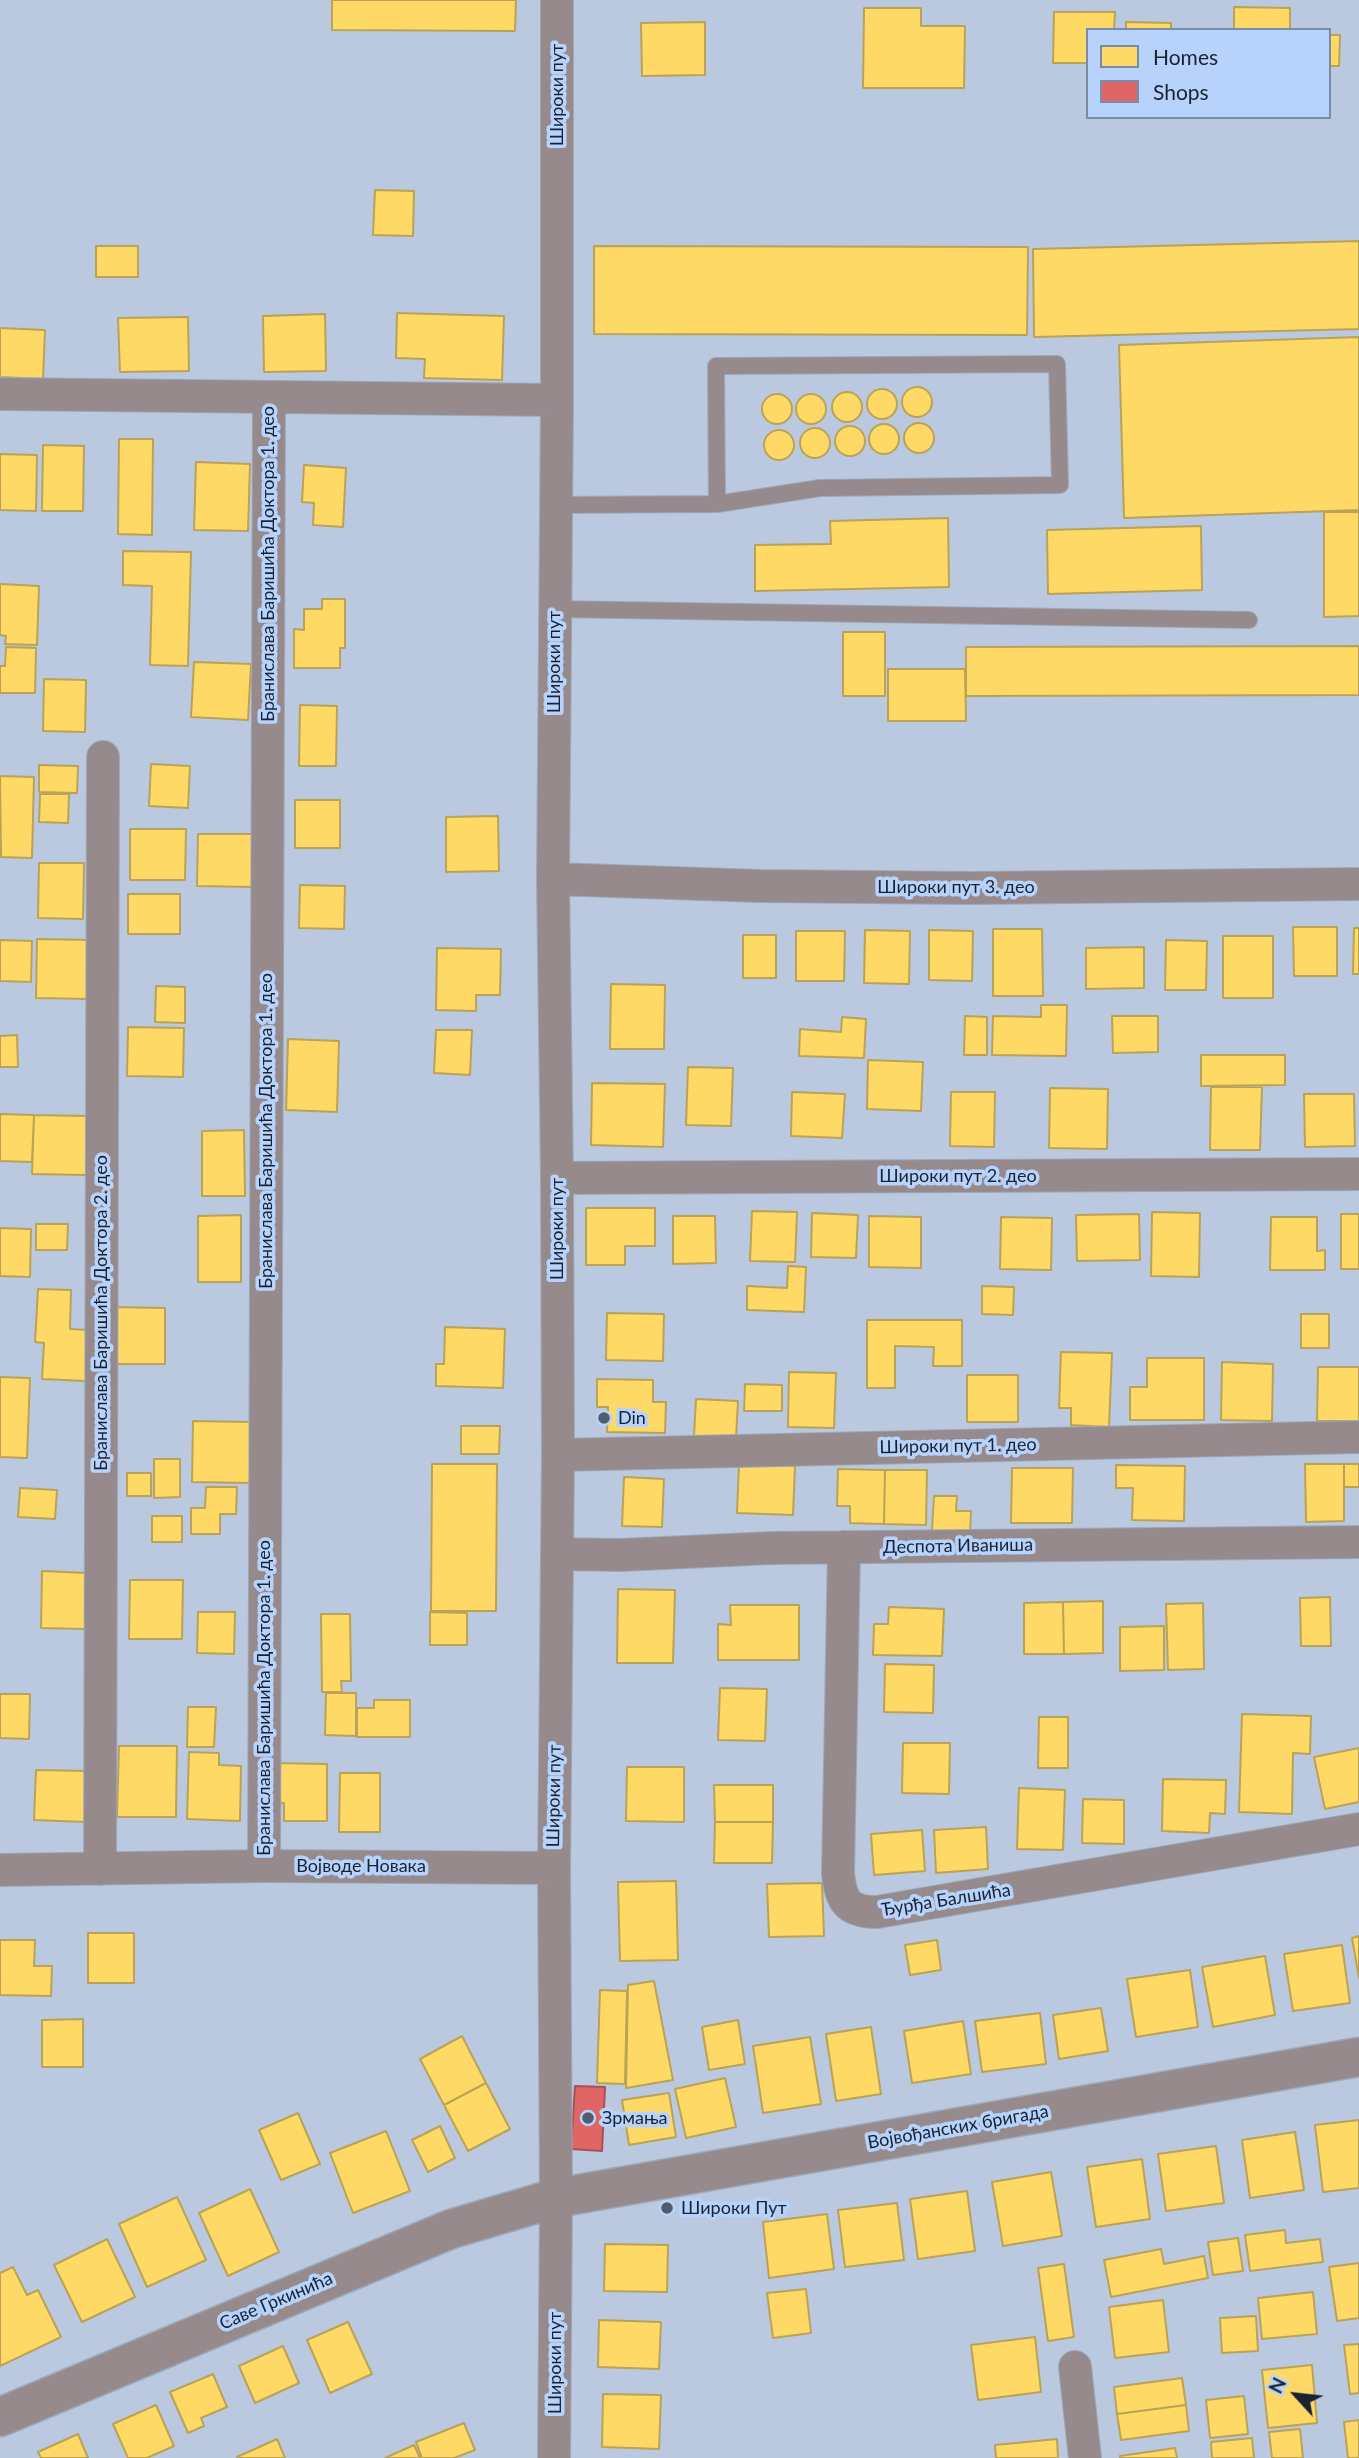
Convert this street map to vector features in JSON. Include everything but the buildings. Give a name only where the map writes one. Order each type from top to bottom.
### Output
[{"type":"street","name":"Широки пут","points":[[554,2458],[554,1868],[558,1455],[553,879],[557,0]]},
{"type":"street","points":[[0,394],[557,400]]},
{"type":"street","name":"Бранислава Баришића Доктора 1. део","points":[[264,1866],[269,397]]},
{"type":"street","name":"Бранислава Баришића Доктора 2. део","points":[[100,1869],[103,757]]},
{"type":"street","name":"Широки пут 3. део","points":[[553,879],[760,886],[972,888],[1359,884]]},
{"type":"street","name":"Широки пут 2. део","points":[[557,1178],[1359,1174]]},
{"type":"street","name":"Широки пут 1. део","points":[[558,1455],[1359,1437]]},
{"type":"street","name":"Деспота Иваниша","points":[[556,1554],[621,1555],[760,1548],[1359,1542]]},
{"type":"street","name":"Ђурђа Балшића","points":[[845,1547],[838,1873],[844,1899],[849,1906],[862,1912],[877,1912],[1359,1829]]},
{"type":"street","name":"Војводе Новака","points":[[0,1870],[264,1866],[554,1868]]},
{"type":"street","name":"Војвођанских бригада","points":[[556,2198],[1359,2057]]},
{"type":"street","name":"Саве Гркинића","points":[[0,2417],[451,2229],[556,2198]]},
{"type":"street","points":[[1075,2367],[1085,2458]]},
{"type":"lane","points":[[555,505],[717,504],[820,488],[1060,485],[1057,364],[716,366],[717,504]]},
{"type":"lane","points":[[554,610],[1249,620]]},
{"type":"place","name":"Din","points":[[604,1418]]},
{"type":"place","name":"Зрмања","points":[[588,2118]]},
{"type":"place","name":"Широки Пут","points":[[667,2208]]}]
